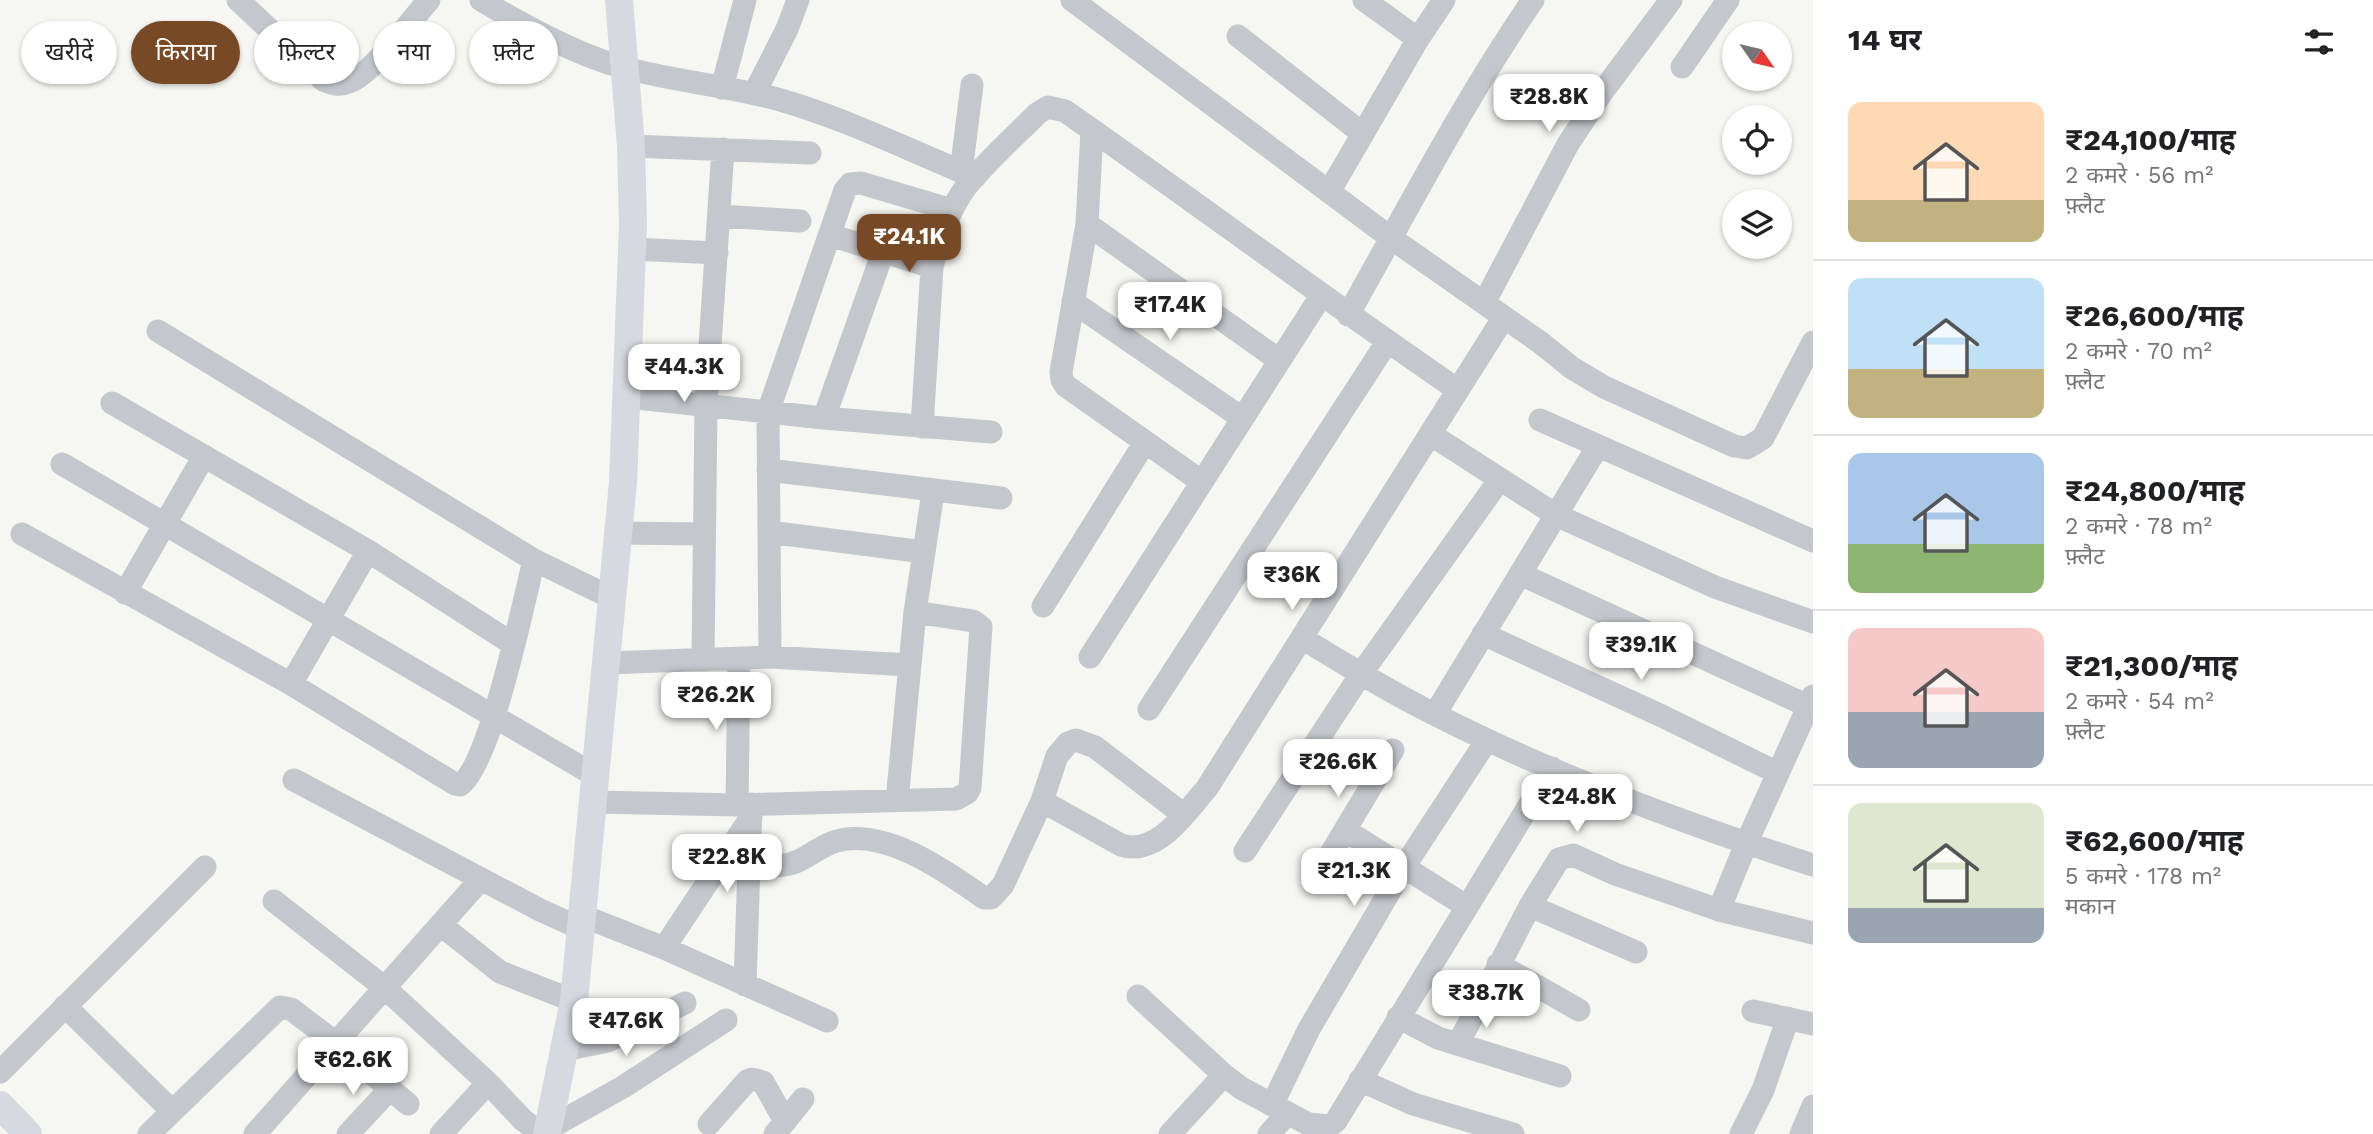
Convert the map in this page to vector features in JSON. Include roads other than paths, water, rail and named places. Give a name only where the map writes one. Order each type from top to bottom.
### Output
[{"type":"main road","points":[[547,1132],[574,1001],[623,482],[632,249],[631,146],[619,0]]},
{"type":"main road","points":[[0,1105],[28,1134]]},
{"type":"street","points":[[238,0],[323,80],[339,85],[357,79],[372,65],[429,0]]},
{"type":"street","points":[[481,0],[570,47],[623,67],[754,94],[812,111],[968,175]]},
{"type":"street","points":[[722,88],[745,0]]},
{"type":"street","points":[[754,94],[787,29],[798,0]]},
{"type":"street","points":[[1072,0],[1391,238],[1572,368],[1604,387],[1734,446],[1747,448],[1758,444],[1763,438],[1813,342]]},
{"type":"street","points":[[1364,0],[1418,39]]},
{"type":"street","points":[[1329,192],[1418,39],[1444,0]]},
{"type":"street","points":[[1348,314],[1467,104],[1533,0]]},
{"type":"street","points":[[1484,303],[1568,144],[1603,91],[1671,0]]},
{"type":"street","points":[[1682,67],[1728,0]]},
{"type":"street","points":[[1238,36],[1363,134]]},
{"type":"street","points":[[922,427],[932,267],[952,210],[965,188],[968,175],[972,85]]},
{"type":"street","points":[[968,175],[995,158],[1038,113],[1048,107],[1056,108],[1161,178],[1321,296],[1458,390]]},
{"type":"street","points":[[1092,130],[1087,224],[1061,372],[1062,380],[1066,386],[1202,482]]},
{"type":"street","points":[[631,146],[810,153]]},
{"type":"street","points":[[703,660],[706,406],[723,149]]},
{"type":"street","points":[[770,657],[768,412],[845,190],[855,182],[952,210]]},
{"type":"street","points":[[720,216],[800,221]]},
{"type":"street","points":[[1087,224],[1279,360]]},
{"type":"street","points":[[830,235],[932,267]]},
{"type":"street","points":[[632,249],[718,253]]},
{"type":"street","points":[[824,418],[883,252]]},
{"type":"street","points":[[1090,657],[1321,296]]},
{"type":"street","points":[[1073,302],[1242,418]]},
{"type":"street","points":[[1042,801],[1133,849],[1146,847],[1160,838],[1184,815],[1207,788],[1504,317]]},
{"type":"street","points":[[158,331],[534,560],[612,598]]},
{"type":"street","points":[[1149,709],[1387,342]]},
{"type":"street","points":[[627,397],[991,432]]},
{"type":"street","points":[[112,403],[368,551],[513,644]]},
{"type":"street","points":[[1540,420],[1813,541]]},
{"type":"street","points":[[1430,433],[1556,515],[1715,587],[1813,622]]},
{"type":"street","points":[[1043,606],[1145,442]]},
{"type":"street","points":[[1435,714],[1598,446]]},
{"type":"street","points":[[125,593],[204,456]]},
{"type":"street","points":[[62,464],[495,715],[595,789],[747,809],[956,799],[967,793],[970,788],[981,626],[973,621],[915,612]]},
{"type":"street","points":[[768,470],[933,492],[1002,498]]},
{"type":"street","points":[[1245,850],[1361,674],[1500,479]]},
{"type":"street","points":[[897,801],[915,612],[933,492]]},
{"type":"street","points":[[618,533],[704,534]]},
{"type":"street","points":[[769,533],[924,552]]},
{"type":"street","points":[[22,534],[290,684],[460,785],[470,777],[495,715],[534,560]]},
{"type":"street","points":[[290,684],[368,551]]},
{"type":"street","points":[[1520,574],[1810,701],[1718,910]]},
{"type":"street","points":[[1483,634],[1662,716],[1778,773]]},
{"type":"street","points":[[1302,638],[1361,674],[1487,740],[1746,844],[1813,865]]},
{"type":"street","points":[[606,663],[770,657],[910,665]]},
{"type":"street","points":[[738,659],[749,866],[746,985]]},
{"type":"street","points":[[749,866],[783,866],[831,843],[851,838],[891,845],[940,867],[984,898],[991,898],[997,894],[1042,801],[1057,756],[1068,743],[1076,740],[1095,747],[1184,815]]},
{"type":"street","points":[[1269,1134],[1309,1029],[1404,867],[1487,740]]},
{"type":"street","points":[[1321,870],[1393,750]]},
{"type":"street","points":[[1138,996],[1224,1076],[1241,1088],[1280,1109],[1326,1128],[1336,1121],[1552,768]]},
{"type":"street","points":[[294,780],[540,910],[664,948],[827,1021]]},
{"type":"street","points":[[664,948],[747,809]]},
{"type":"street","points":[[1345,830],[1466,906]]},
{"type":"street","points":[[1458,1044],[1498,964],[1559,859],[1573,855],[1615,874],[1718,910],[1813,933]]},
{"type":"street","points":[[0,1072],[205,867]]},
{"type":"street","points":[[255,1134],[481,879]]},
{"type":"street","points":[[274,901],[385,988],[488,1083],[523,1120],[547,1132],[726,1020]]},
{"type":"street","points":[[1530,906],[1636,952]]},
{"type":"street","points":[[441,925],[500,972],[574,1001]]},
{"type":"street","points":[[1498,964],[1579,1010]]},
{"type":"street","points":[[564,1050],[608,1041],[685,1003]]},
{"type":"street","points":[[65,1006],[172,1111]]},
{"type":"street","points":[[149,1134],[280,1007],[291,1009],[336,1043],[408,1104]]},
{"type":"street","points":[[1753,1011],[1813,1024]]},
{"type":"street","points":[[1398,1017],[1423,1032],[1560,1076]]},
{"type":"street","points":[[1741,1134],[1760,1098],[1788,1018]]},
{"type":"street","points":[[1170,1134],[1224,1076]]},
{"type":"street","points":[[709,1124],[747,1081],[752,1079],[763,1082],[780,1128]]},
{"type":"street","points":[[1360,1080],[1413,1104],[1513,1134]]},
{"type":"street","points":[[441,1134],[488,1083]]},
{"type":"street","points":[[348,1134],[390,1089]]},
{"type":"street","points":[[780,1128],[803,1099]]},
{"type":"street","points":[[1801,1134],[1813,1106]]}]
